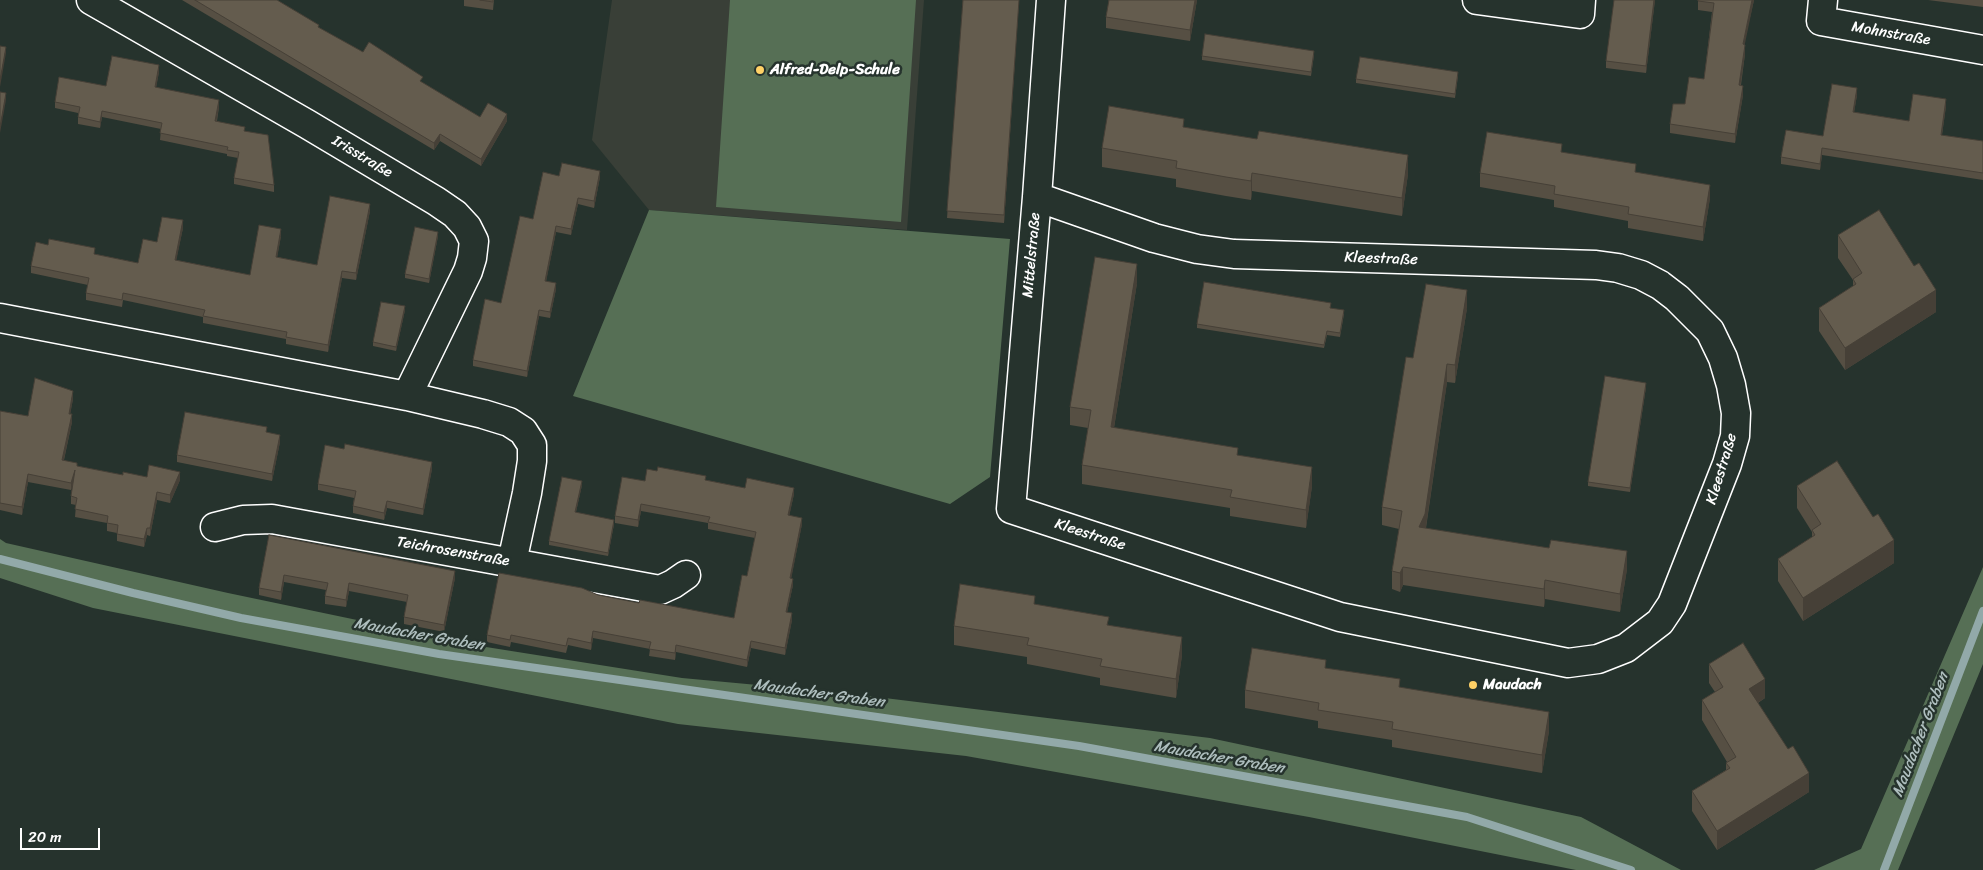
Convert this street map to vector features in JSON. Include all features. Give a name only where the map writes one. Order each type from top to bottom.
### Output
[{"type":"street","name":"Irisstraße","points":[[91,0],[436,201],[455,214],[467,227],[474,241],[468,271],[407,396]]},
{"type":"street","name":"Mittelstraße","points":[[1011,509],[1051,0]]},
{"type":"street","points":[[1477,0],[1580,14],[1581,0]]},
{"type":"street","name":"Mohnstraße","points":[[1823,0],[1820,22],[1983,50]]},
{"type":"street","name":"Kleestraße","points":[[1011,509],[1340,618],[1568,663],[1598,659],[1626,648],[1660,622],[1672,604],[1685,575],[1727,464],[1735,436],[1736,413],[1731,385],[1723,358],[1710,331],[1677,298],[1660,285],[1641,275],[1618,268],[1596,265],[1234,254],[1154,238],[1037,197]]},
{"type":"street","points":[[0,318],[407,396],[484,414],[509,422],[523,431],[532,445],[532,461],[527,493],[512,562]]},
{"type":"street","name":"Teichrosenstraße","points":[[216,527],[243,520],[272,520],[660,590],[686,575]]},
{"type":"shaded area","name":"Alfred-Delp-Schule","points":[[612,0],[924,0],[907,230],[649,210],[592,140]]},
{"type":"green space","points":[[730,0],[916,0],[901,222],[716,207]]},
{"type":"green space","points":[[649,210],[1010,239],[990,477],[950,504],[573,396]]},
{"type":"green space","points":[[0,539],[6,543],[228,593],[486,647],[682,678],[844,693],[1210,738],[1581,817],[1681,870],[1576,870],[1309,817],[966,756],[678,724],[93,608],[0,578]]},
{"type":"green space","points":[[1983,567],[1983,664],[1898,870],[1814,870],[1861,849]]},
{"type":"building","points":[[195,0],[277,0],[319,25],[318,27],[363,52],[369,42],[423,77],[420,81],[480,117],[488,103],[507,114],[481,159],[440,134],[434,143]]},
{"type":"building","points":[[963,0],[1019,0],[1004,215],[947,211]]},
{"type":"building","points":[[1109,0],[1195,0],[1190,30],[1106,17]]},
{"type":"building","points":[[1614,0],[1654,0],[1646,66],[1606,61]]},
{"type":"building","points":[[1698,0],[1752,0],[1743,44],[1745,45],[1739,85],[1743,86],[1735,134],[1670,124],[1673,104],[1685,104],[1689,77],[1704,79],[1714,3]]},
{"type":"building","points":[[1205,34],[1314,51],[1311,72],[1202,56]]},
{"type":"building","points":[[0,46],[6,47],[0,80]]},
{"type":"building","points":[[112,56],[159,65],[155,87],[219,100],[215,121],[245,127],[244,131],[268,135],[274,185],[234,178],[239,152],[227,150],[228,147],[160,133],[162,123],[102,111],[100,122],[78,117],[80,107],[55,102],[59,77],[106,86]]},
{"type":"building","points":[[1360,57],[1458,72],[1455,94],[1356,79]]},
{"type":"building","points":[[1832,84],[1857,88],[1853,112],[1909,121],[1913,94],[1946,99],[1941,135],[1983,141],[1983,173],[1822,148],[1820,164],[1781,157],[1786,130],[1823,136]]},
{"type":"building","points":[[0,92],[6,93],[0,127]]},
{"type":"building","points":[[1109,106],[1184,119],[1183,127],[1257,139],[1259,131],[1408,155],[1402,198],[1252,173],[1251,181],[1226,177],[1176,168],[1177,161],[1102,148]]},
{"type":"building","points":[[1487,132],[1562,144],[1561,152],[1636,164],[1635,172],[1710,185],[1703,227],[1628,214],[1629,207],[1554,194],[1555,186],[1480,173]]},
{"type":"building","points":[[562,163],[600,171],[594,201],[578,198],[571,229],[556,226],[545,281],[556,283],[550,312],[539,310],[527,371],[473,360],[485,299],[501,303],[520,216],[533,219],[543,172],[559,176]]},
{"type":"building","points":[[330,196],[370,204],[356,273],[342,271],[328,345],[286,337],[287,332],[203,316],[205,310],[123,293],[122,300],[86,293],[89,278],[31,266],[36,242],[48,245],[49,239],[95,248],[94,254],[138,263],[143,239],[157,242],[162,217],[183,220],[175,260],[250,275],[259,225],[281,229],[276,257],[317,265]]},
{"type":"building","points":[[1879,210],[1914,266],[1919,263],[1936,290],[1845,348],[1819,308],[1856,284],[1853,279],[1862,273],[1838,235]]},
{"type":"building","points":[[415,227],[438,232],[429,279],[405,274]]},
{"type":"building","points":[[1095,257],[1137,264],[1111,427],[1238,448],[1237,455],[1312,467],[1306,510],[1230,497],[1232,490],[1082,465],[1091,410],[1070,407]]},
{"type":"building","points":[[1204,282],[1331,303],[1330,308],[1344,310],[1340,333],[1327,331],[1324,345],[1197,324]]},
{"type":"building","points":[[1426,284],[1467,290],[1455,365],[1447,364],[1425,514],[1419,527],[1549,548],[1551,540],[1627,551],[1620,594],[1545,580],[1544,589],[1403,567],[1400,573],[1392,571],[1402,511],[1382,507],[1406,357],[1413,358]]},
{"type":"building","points":[[381,302],[405,306],[396,347],[373,342]]},
{"type":"building","points":[[1605,376],[1646,383],[1630,488],[1588,482]]},
{"type":"building","points":[[35,378],[73,391],[69,414],[72,414],[62,460],[77,463],[77,466],[123,475],[123,472],[147,477],[149,465],[180,472],[170,495],[157,492],[150,528],[147,528],[144,539],[117,534],[118,525],[107,523],[108,516],[75,509],[77,498],[71,496],[75,470],[71,483],[28,474],[22,507],[0,503],[0,411],[28,416]]},
{"type":"building","points":[[185,412],[267,427],[266,432],[280,435],[272,474],[177,455]]},
{"type":"building","points":[[345,444],[432,462],[423,509],[387,501],[384,513],[353,506],[356,491],[318,484],[325,445],[344,449]]},
{"type":"building","points":[[1837,461],[1873,517],[1878,514],[1894,540],[1803,598],[1778,559],[1815,535],[1812,530],[1821,524],[1797,486]]},
{"type":"building","points":[[658,467],[706,476],[705,480],[745,488],[747,478],[794,488],[788,515],[802,518],[790,578],[793,579],[786,612],[792,613],[785,648],[751,641],[747,660],[676,645],[675,653],[649,649],[651,642],[593,631],[591,643],[568,638],[566,646],[511,635],[510,640],[487,635],[499,573],[582,588],[598,595],[639,603],[640,600],[734,618],[742,575],[747,576],[756,532],[708,522],[710,517],[641,504],[638,520],[615,516],[622,477],[645,481],[647,469],[657,471]]},
{"type":"building","points":[[562,477],[582,481],[575,512],[614,520],[608,553],[549,541]]},
{"type":"building","points":[[269,535],[455,571],[444,625],[404,617],[408,595],[349,583],[346,600],[325,596],[328,583],[284,575],[281,592],[259,588]]},
{"type":"building","points":[[960,584],[1035,596],[1034,604],[1109,617],[1107,625],[1182,637],[1176,679],[1100,666],[1102,659],[1027,645],[1029,638],[954,626]]},
{"type":"building","points":[[1743,643],[1765,679],[1749,689],[1788,749],[1793,746],[1809,773],[1717,831],[1692,791],[1730,768],[1726,763],[1736,757],[1702,700],[1723,687],[1709,664]]},
{"type":"building","points":[[1252,648],[1326,660],[1325,668],[1400,679],[1399,687],[1549,712],[1542,755],[1392,729],[1393,722],[1318,710],[1319,703],[1245,690]]},
{"type":"waterway","name":"Maudacher Graben","points":[[0,559],[241,618],[439,654],[1079,746],[1467,817],[1631,870]]},
{"type":"waterway","name":"Maudacher Graben","points":[[1884,870],[1983,611]]},
{"type":"place","name":"Alfred-Delp-Schule","points":[[760,70]]},
{"type":"place","name":"Maudach","points":[[1473,685]]}]
